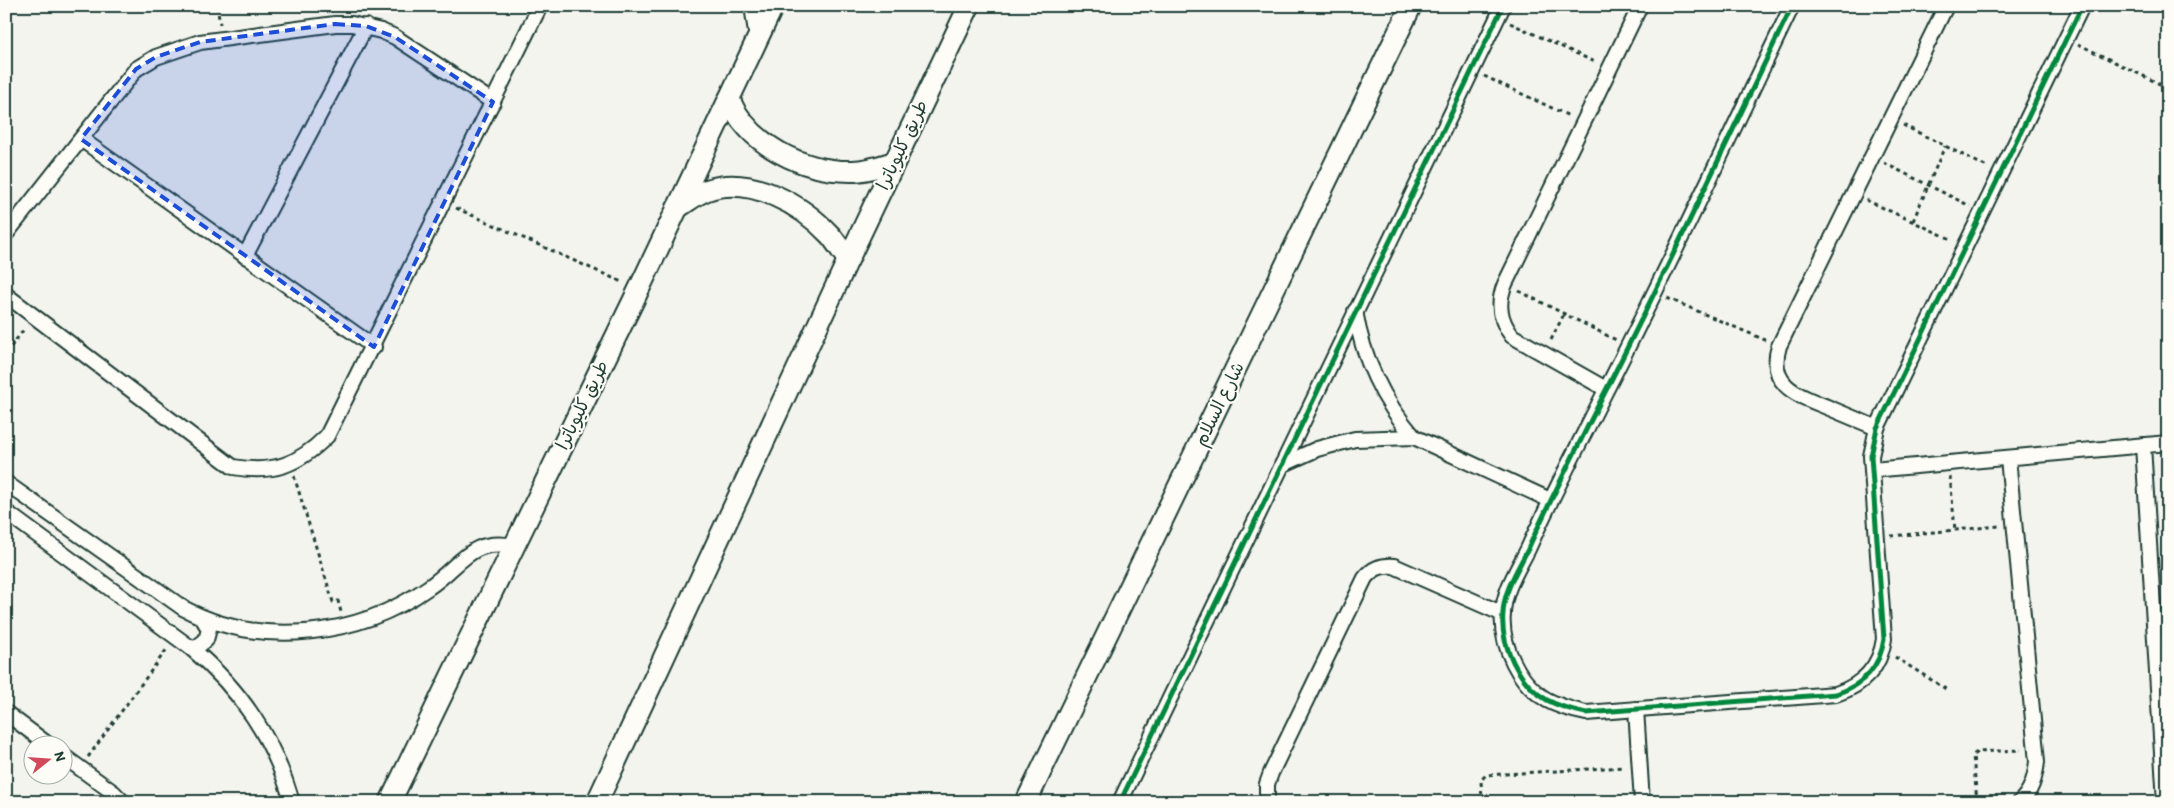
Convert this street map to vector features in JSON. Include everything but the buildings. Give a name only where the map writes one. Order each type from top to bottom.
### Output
[{"type":"main road","name":"طريق كليوباترا","points":[[390,802],[773,6]]},
{"type":"main road","name":"طريق كليوباترا","points":[[598,802],[848,260],[969,6]]},
{"type":"main road","name":"شارع السلام","points":[[1026,802],[1411,6]]},
{"type":"main road","points":[[729,99],[736,116],[761,141],[778,151],[813,166],[854,171],[875,168],[894,162]]},
{"type":"main road","points":[[676,209],[708,190],[742,187],[760,190],[793,206],[813,220],[831,236],[848,260]]},
{"type":"street","points":[[6,295],[233,467],[252,470],[272,469],[290,464],[311,452],[327,436],[374,346],[540,6]]},
{"type":"street","points":[[752,6],[757,39]]},
{"type":"street","points":[[1606,390],[1521,342],[1505,327],[1499,305],[1505,284],[1640,6]]},
{"type":"street","points":[[1792,6],[1628,346],[1550,500],[1505,597],[1502,614],[1503,633],[1508,651],[1529,686],[1546,700],[1565,709],[1586,713],[1836,694],[1861,683],[1874,668],[1883,650],[1884,639],[1871,456],[1877,428],[2082,6]]},
{"type":"street","points":[[1877,428],[1793,393],[1780,377],[1777,370],[1776,357],[1779,346],[1946,6]]},
{"type":"street","points":[[1122,800],[1500,12]]},
{"type":"street","points":[[6,234],[136,70],[156,57],[177,48],[200,42],[335,24],[366,26],[396,37],[493,102]]},
{"type":"street","points":[[245,256],[366,26]]},
{"type":"street","points":[[80,139],[374,346]]},
{"type":"street","points":[[1355,312],[1371,370],[1389,405],[1414,437]]},
{"type":"street","points":[[1282,465],[1317,449],[1355,439],[1414,437],[1550,500]]},
{"type":"street","points":[[1872,470],[2168,442]]},
{"type":"street","points":[[2143,445],[2165,802]]},
{"type":"street","points":[[2008,458],[2038,762],[2034,780],[2026,796],[2020,802]]},
{"type":"street","points":[[6,483],[183,608],[203,619],[232,627],[272,632],[322,630],[346,626],[368,619],[410,600],[429,588],[473,550],[481,546],[497,543],[514,546]]},
{"type":"street","points":[[6,512],[176,636],[225,678],[248,706],[275,754],[292,802]]},
{"type":"street","points":[[1267,802],[1267,784],[1271,774],[1364,578],[1370,572],[1385,566],[1394,566],[1502,614]]},
{"type":"street","points":[[191,648],[197,647],[206,640],[209,629],[203,619]]},
{"type":"street","points":[[1636,709],[1642,802]]},
{"type":"street","points":[[6,713],[37,736]]},
{"type":"street","points":[[72,762],[123,802]]},
{"type":"path","points":[[1500,12],[1610,69]]},
{"type":"path","points":[[2066,38],[2168,88]]},
{"type":"path","points":[[1472,70],[1583,123]]},
{"type":"path","points":[[1891,119],[2000,174]]},
{"type":"path","points":[[1913,222],[1946,146]]},
{"type":"path","points":[[1872,157],[1982,212]]},
{"type":"path","points":[[1854,194],[1966,246]]},
{"type":"path","points":[[444,203],[638,289]]},
{"type":"path","points":[[1505,284],[1628,346]]},
{"type":"path","points":[[1654,292],[1779,346]]},
{"type":"path","points":[[1544,355],[1564,314]]},
{"type":"path","points":[[6,353],[34,316]]},
{"type":"path","points":[[1949,463],[1955,530]]},
{"type":"path","points":[[290,464],[333,602],[338,601],[346,626]]},
{"type":"path","points":[[1877,538],[2015,525]]},
{"type":"path","points":[[80,768],[176,636]]},
{"type":"path","points":[[1883,650],[1949,691]]},
{"type":"path","points":[[1977,802],[1972,757],[1974,753],[2036,748]]},
{"type":"path","points":[[1482,802],[1481,780],[1486,775],[1640,766]]},
{"type":"highlighted area","points":[[335,24],[366,26],[395,37],[493,102],[374,347],[81,139],[136,69],[156,57],[200,42]]},
{"type":"cycle path","points":[[1120,802],[1503,6]]},
{"type":"cycle path","points":[[1792,6],[1675,252],[1555,492],[1506,596],[1503,625],[1508,650],[1513,662],[1520,674],[1537,693],[1547,700],[1566,708],[1586,713],[1836,694],[1854,686],[1869,674],[1879,659],[1884,639],[1871,456],[1877,428],[2082,6]]}]
